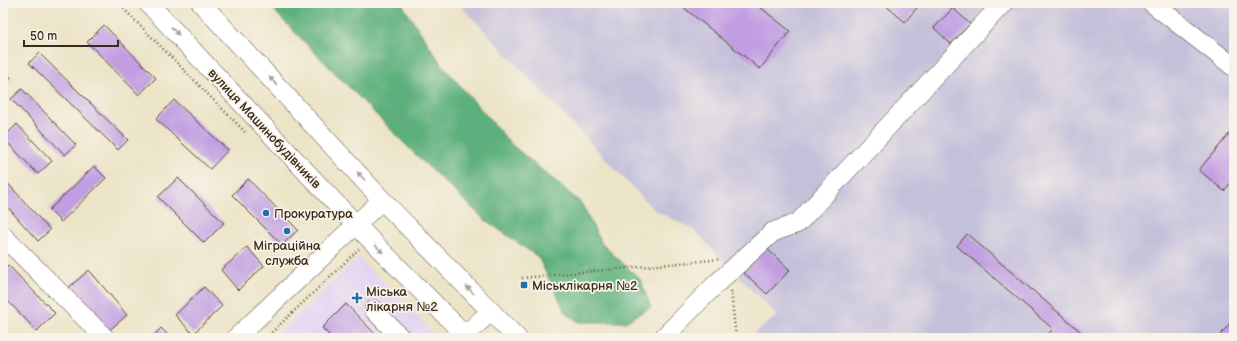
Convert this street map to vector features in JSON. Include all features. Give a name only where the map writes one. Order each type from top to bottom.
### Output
[{"type":"street","name":"вулиця Машинобудівників","points":[[148,3],[352,229],[465,337]]},
{"type":"street","points":[[201,3],[382,200],[517,338]]},
{"type":"street","points":[[664,338],[726,266],[773,232],[798,223],[1003,3]]},
{"type":"street","points":[[1152,3],[1234,67]]},
{"type":"street","points":[[236,338],[382,200]]},
{"type":"street","points":[[3,236],[105,338]]},
{"type":"street","points":[[374,310],[402,338]]},
{"type":"street","points":[[465,337],[491,311]]},
{"type":"path","points":[[118,3],[248,134]]},
{"type":"path","points":[[266,338],[361,247],[352,229]]},
{"type":"path","points":[[522,278],[726,266],[736,338]]},
{"type":"shaded area","points":[[458,3],[1234,3],[1234,338],[760,338],[754,333],[777,316],[694,230],[653,209]]},
{"type":"shaded area","name":"Міська лікарня №2","points":[[358,257],[438,338],[273,338]]},
{"type":"green space","points":[[271,3],[401,3],[442,65],[512,145],[581,203],[602,244],[640,279],[651,307],[625,322],[579,322],[566,313],[538,257],[484,219],[414,153],[278,15]]},
{"type":"building","points":[[678,3],[755,3],[790,31],[760,69]]},
{"type":"building","points":[[883,3],[921,3],[905,22]]},
{"type":"building","points":[[953,8],[970,24],[951,44],[934,28]]},
{"type":"building","points":[[104,25],[156,78],[139,95],[87,42]]},
{"type":"building","points":[[39,53],[128,140],[118,150],[29,63]]},
{"type":"building","points":[[3,69],[11,78],[3,85]]},
{"type":"building","points":[[22,89],[76,145],[65,155],[11,99]]},
{"type":"building","points":[[174,100],[228,150],[210,169],[156,119]]},
{"type":"building","points":[[17,124],[52,161],[38,174],[3,138]]},
{"type":"building","points":[[1230,133],[1234,137],[1234,179],[1224,191],[1199,170]]},
{"type":"building","points":[[94,166],[106,178],[61,222],[49,210]]},
{"type":"building","points":[[3,178],[50,230],[38,241],[3,202]]},
{"type":"building","points":[[178,178],[224,223],[204,243],[158,197]]},
{"type":"building","points":[[248,179],[298,230],[282,245],[232,195]]},
{"type":"building","points":[[967,234],[1088,338],[1052,338],[1048,334],[1053,329],[957,246]]},
{"type":"building","points":[[247,247],[264,266],[238,290],[221,270]]},
{"type":"building","points":[[765,247],[790,270],[767,294],[742,271]]},
{"type":"building","points":[[8,265],[55,313],[37,331],[3,296],[3,269]]},
{"type":"building","points":[[89,270],[127,315],[106,333],[67,289]]},
{"type":"building","points":[[204,287],[222,306],[193,334],[175,315]]},
{"type":"building","points":[[346,304],[379,338],[332,338],[322,328]]},
{"type":"building","points":[[1234,318],[1234,338],[1218,338]]},
{"type":"building","points":[[161,328],[171,338],[151,338]]},
{"type":"place","name":"Прокуратура","points":[[266,213]]},
{"type":"place","name":"Міграційна служба","points":[[287,231]]},
{"type":"place","name":"Міськлікарня №2","points":[[524,285]]},
{"type":"place","name":"Міська лікарня №2","points":[[357,298]]}]
